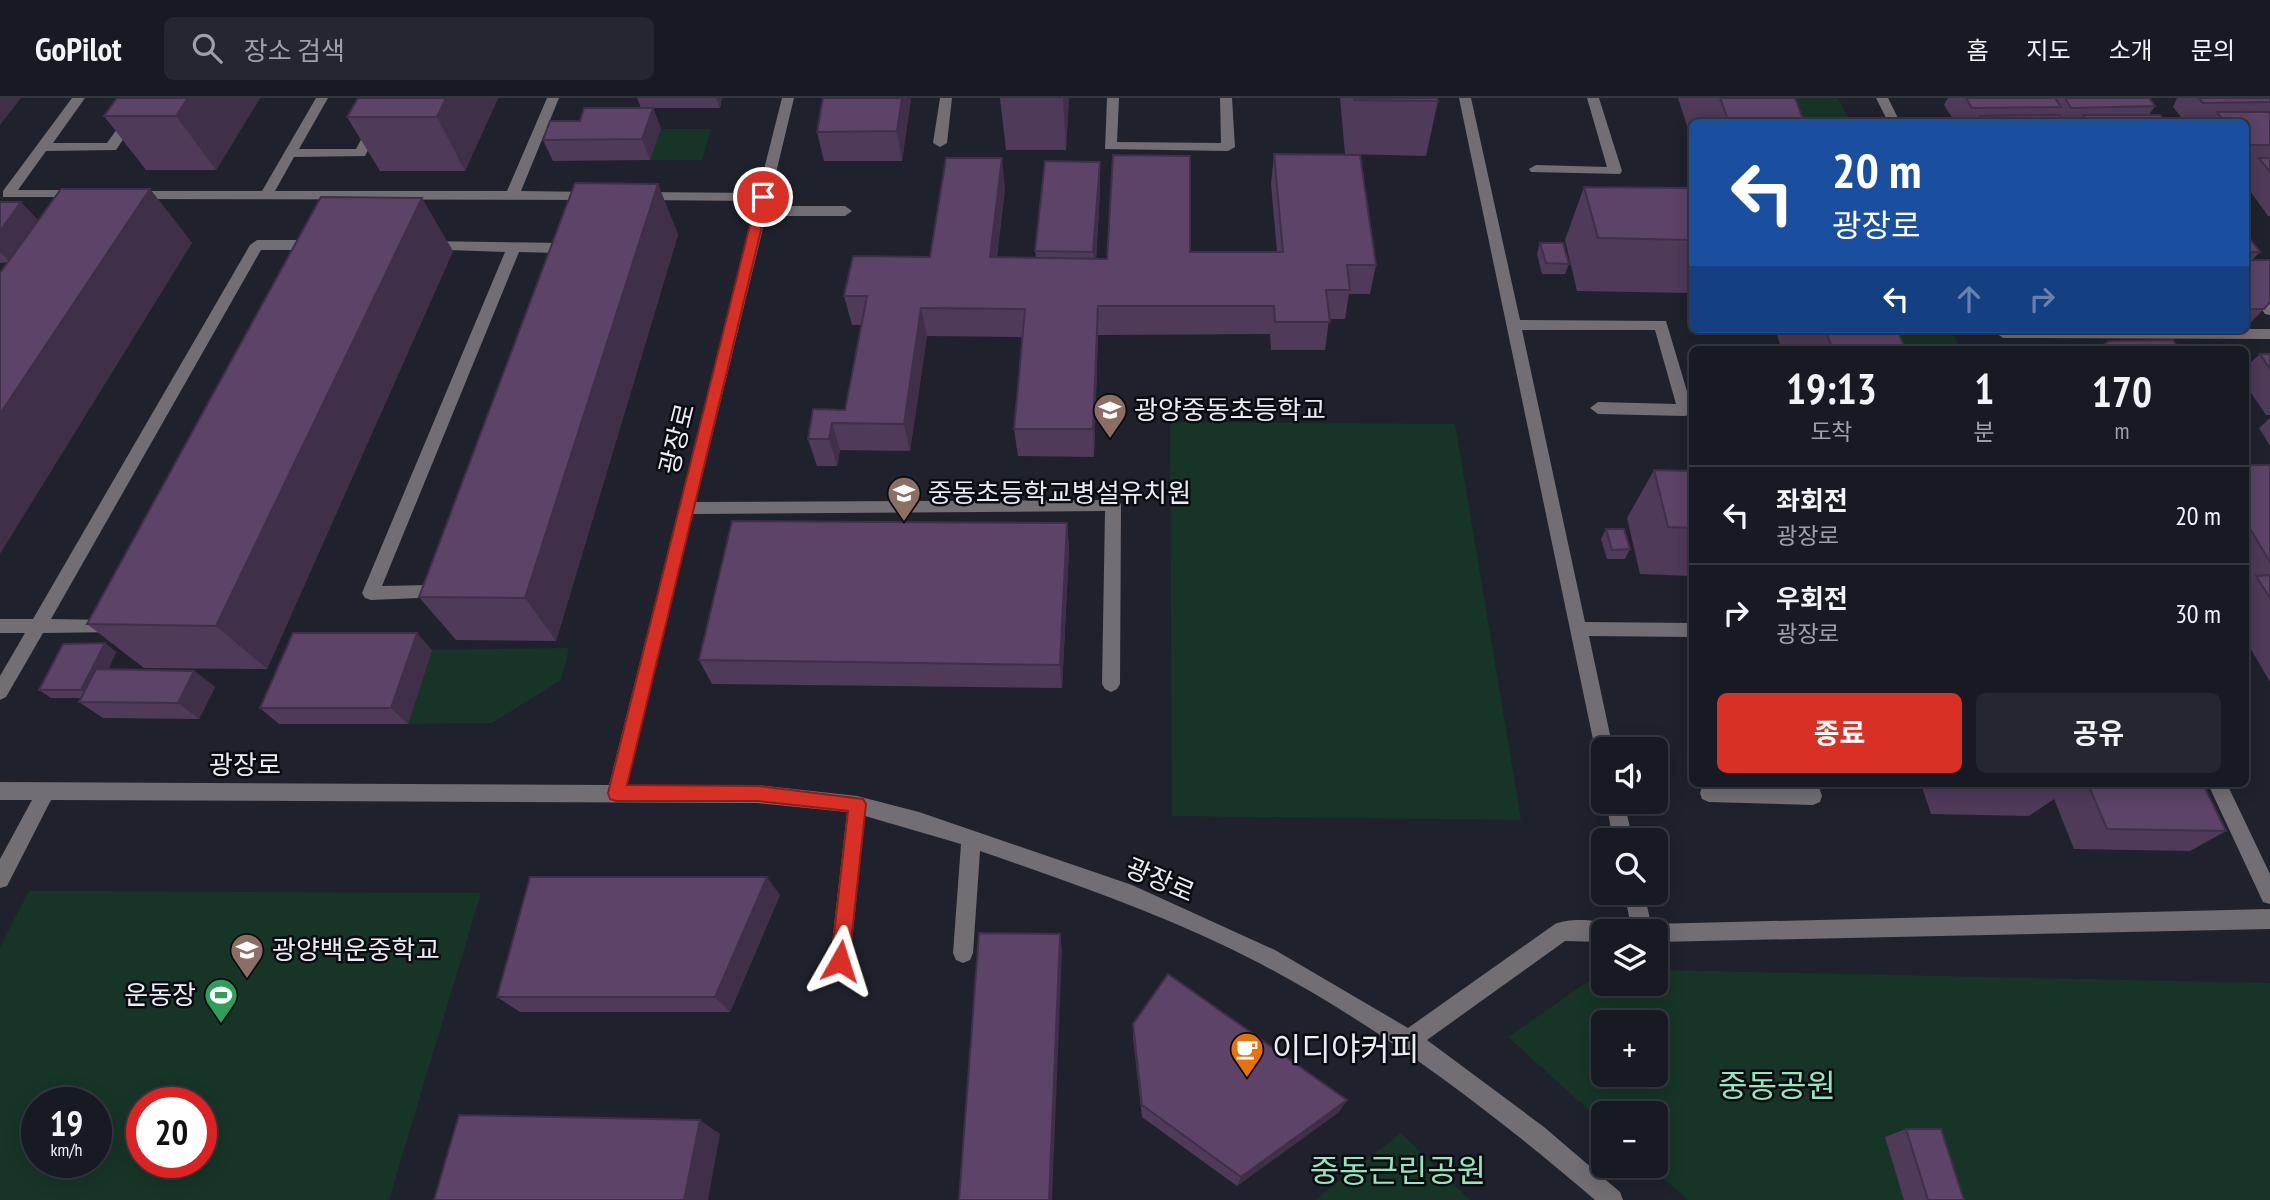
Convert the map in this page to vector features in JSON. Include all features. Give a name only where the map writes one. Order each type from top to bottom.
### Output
[{"type":"street","points":[[4,194],[79,98]]},
{"type":"street","points":[[43,147],[111,147],[145,98]]},
{"type":"street","points":[[266,195],[322,98]]},
{"type":"street","points":[[291,153],[360,153],[389,98]]},
{"type":"street","points":[[512,196],[553,98]]},
{"type":"street","name":"광장로","points":[[616,793],[788,98]]},
{"type":"street","points":[[940,143],[946,98]]},
{"type":"street","points":[[1113,98],[1110,145],[1228,147],[1226,98]]},
{"type":"street","points":[[1465,98],[1601,737]]},
{"type":"street","points":[[1536,169],[1615,171],[1593,98]]},
{"type":"street","points":[[1882,98],[1893,119]]},
{"type":"street","points":[[4,194],[90,194]]},
{"type":"street","points":[[117,195],[617,196],[845,211]]},
{"type":"street","points":[[0,692],[257,245],[339,245]]},
{"type":"street","points":[[406,246],[566,248],[556,273]]},
{"type":"street","points":[[445,567],[436,592],[371,593],[514,246]]},
{"type":"street","points":[[2249,280],[2270,310]]},
{"type":"street","points":[[1513,325],[1661,325],[1685,410],[1598,408]]},
{"type":"street","points":[[2181,333],[2270,334]]},
{"type":"street","points":[[687,508],[1113,505],[1111,684]]},
{"type":"street","points":[[0,626],[124,627]]},
{"type":"street","points":[[1578,629],[1689,630]]},
{"type":"street","points":[[1709,793],[1813,796],[1811,787]]},
{"type":"street","points":[[2218,787],[2270,895]]},
{"type":"street","name":"광장로","points":[[0,791],[758,794],[857,804],[919,821],[1125,892],[1268,957],[1409,1041],[1536,1135],[1612,1200]]},
{"type":"street","points":[[0,880],[46,791]]},
{"type":"street","points":[[840,961],[857,804]]},
{"type":"street","points":[[963,953],[971,839]]},
{"type":"street","points":[[1668,932],[2270,919]]},
{"type":"street","points":[[1409,1041],[1562,932],[1591,932]]},
{"type":"green space","points":[[1766,98],[1838,98],[1848,119],[1775,119]]},
{"type":"green space","points":[[661,129],[711,129],[702,160],[650,160]]},
{"type":"green space","points":[[1874,333],[1953,333],[1959,346],[1879,346]]},
{"type":"green space","points":[[1170,422],[1455,424],[1521,820],[1172,816]]},
{"type":"green space","points":[[569,648],[561,680],[492,723],[408,724],[432,650]]},
{"type":"green space","name":"운동장","points":[[29,891],[481,893],[389,1200],[0,1200],[0,948]]},
{"type":"green space","name":"중동공원","points":[[1668,970],[2270,983],[2270,1200],[1688,1200],[1663,1178],[1668,1178],[1668,1101],[1591,1101],[1591,1112],[1508,1037],[1591,979],[1591,996],[1668,996]]},
{"type":"green space","name":"중동근린공원","points":[[1401,1133],[1470,1200],[1315,1200]]},
{"type":"building","points":[[117,98],[188,98],[176,116],[104,116]]},
{"type":"building","points":[[358,98],[446,98],[437,117],[347,117]]},
{"type":"building","points":[[823,98],[902,98],[897,131],[817,132]]},
{"type":"building","points":[[1437,98],[1438,101],[1354,100]]},
{"type":"building","points":[[1720,98],[1795,98],[1803,119],[1728,119]]},
{"type":"building","points":[[1966,98],[2055,98],[2061,107],[1972,108]]},
{"type":"building","points":[[2065,98],[2149,98],[2155,106],[2071,108]]},
{"type":"building","points":[[2199,98],[2270,98],[2270,102],[2203,103]]},
{"type":"building","points":[[584,108],[653,108],[642,139],[543,140],[550,121],[580,121]]},
{"type":"building","points":[[2217,112],[2270,112],[2270,145],[2249,145],[2249,119],[2223,119]]},
{"type":"building","points":[[2060,115],[2062,119],[1982,119],[1980,116]]},
{"type":"building","points":[[2083,115],[2160,115],[2163,119],[2086,119]]},
{"type":"building","points":[[1274,154],[1360,155],[1376,265],[1347,265],[1350,290],[1326,290],[1330,322],[1275,322],[1274,306],[1098,306],[1093,429],[1014,429],[1025,309],[921,308],[904,424],[832,423],[829,439],[808,439],[813,409],[845,410],[867,296],[844,296],[853,256],[930,257],[946,158],[1002,158],[990,257],[1107,259],[1113,155],[1190,156],[1190,252],[1283,252]]},
{"type":"building","points":[[2259,158],[2270,158],[2270,172]]},
{"type":"building","points":[[1045,161],[1100,162],[1093,252],[1035,251]]},
{"type":"building","points":[[575,183],[658,184],[525,598],[419,597]]},
{"type":"building","points":[[1584,187],[1689,188],[1689,240],[1598,238]]},
{"type":"building","points":[[61,189],[150,189],[0,414],[0,273]]},
{"type":"building","points":[[321,197],[422,198],[216,626],[87,624]]},
{"type":"building","points":[[0,202],[21,202],[0,231]]},
{"type":"building","points":[[2249,237],[2260,252],[2249,252]]},
{"type":"building","points":[[1540,243],[1563,243],[1569,264],[1546,263]]},
{"type":"building","points":[[2249,260],[2270,260],[2270,302],[2264,309],[2249,309]]},
{"type":"building","points":[[1827,333],[1899,333],[1904,346],[1831,346]]},
{"type":"building","points":[[2173,340],[2177,346],[2101,346],[2109,341]]},
{"type":"building","points":[[2260,354],[2270,354],[2270,369]]},
{"type":"building","points":[[2249,465],[2270,465],[2270,562],[2249,527]]},
{"type":"building","points":[[1654,470],[1689,471],[1689,528],[1668,527]]},
{"type":"building","points":[[732,521],[1067,523],[1060,665],[699,660]]},
{"type":"building","points":[[1606,529],[1624,529],[1630,549],[1612,550]]},
{"type":"building","points":[[2270,575],[2270,598],[2256,576]]},
{"type":"building","points":[[293,633],[417,633],[391,708],[260,708]]},
{"type":"building","points":[[105,643],[81,690],[39,690],[63,644]]},
{"type":"building","points":[[96,669],[194,671],[178,703],[79,702]]},
{"type":"building","points":[[2089,787],[2204,787],[2226,831],[2107,829]]},
{"type":"building","points":[[530,877],[767,877],[715,997],[497,997]]},
{"type":"building","points":[[979,933],[1060,934],[1049,1200],[959,1200]]},
{"type":"building","points":[[1168,974],[1347,1100],[1241,1177],[1142,1105],[1133,1024]]},
{"type":"building","points":[[459,1115],[700,1120],[684,1200],[434,1200]]},
{"type":"building","points":[[1906,1129],[1941,1129],[1964,1200],[1928,1200]]},
{"type":"place","name":"광양중동초등학교","points":[[1110,440]]},
{"type":"place","name":"중동초등학교병설유치원","points":[[904,523]]},
{"type":"place","name":"광양백운중학교","points":[[247,980]]},
{"type":"place","name":"운동장","points":[[221,1025]]},
{"type":"place","name":"이디야커피","points":[[1247,1079]]},
{"type":"route","points":[[763,197],[616,793],[758,794],[857,804],[840,961]]}]
